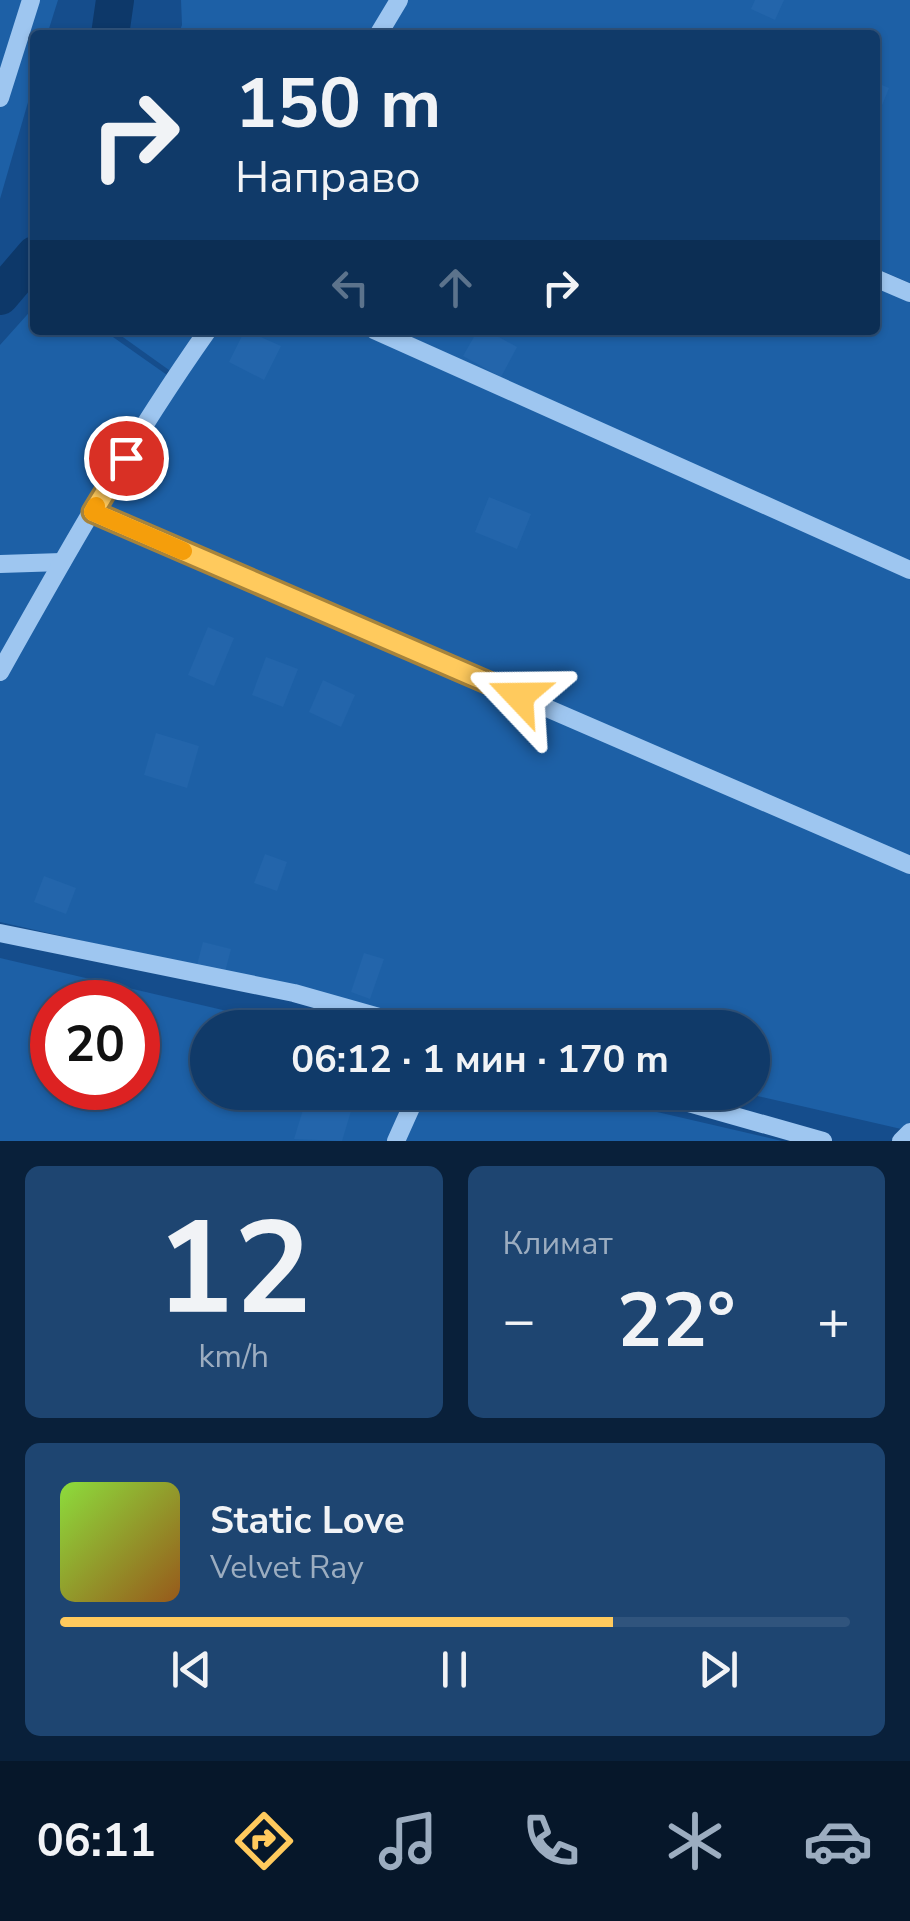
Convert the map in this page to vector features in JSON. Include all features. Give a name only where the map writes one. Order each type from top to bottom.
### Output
[{"type":"lane","points":[[0,98],[31,0]]},
{"type":"lane","points":[[381,30],[398,0]]},
{"type":"lane","points":[[880,280],[910,293]]},
{"type":"lane","points":[[0,672],[62,562],[204,335]]},
{"type":"lane","points":[[385,335],[910,570]]},
{"type":"lane","points":[[93,512],[910,865]]},
{"type":"lane","points":[[0,564],[62,562]]},
{"type":"lane","points":[[0,933],[294,993],[354,1010]]},
{"type":"lane","points":[[396,1141],[410,1110]]},
{"type":"lane","points":[[713,1110],[819,1140]]},
{"type":"lane","points":[[901,1141],[910,1132]]},
{"type":"shaded area","points":[[0,0],[58,0],[49,30],[30,30],[30,95],[0,199]]},
{"type":"shaded area","points":[[181,0],[393,0],[375,30],[180,30]]},
{"type":"shaded area","points":[[402,0],[910,0],[910,283],[880,270],[880,30],[386,30]]},
{"type":"shaded area","points":[[880,286],[910,300],[910,562],[406,335],[880,335]]},
{"type":"shaded area","points":[[30,312],[30,335],[110,335],[177,382],[207,335],[378,335],[910,575],[910,1131],[770,1099],[770,1010],[386,1010],[0,922],[0,345]]},
{"type":"shaded area","points":[[120,335],[199,335],[176,375]]},
{"type":"shaded area","points":[[0,958],[94,980],[30,980],[30,1110],[160,1110],[160,995],[223,1010],[190,1010],[190,1110],[648,1110],[782,1141],[0,1141]]},
{"type":"building","points":[[755,0],[784,0],[775,20],[751,9]]},
{"type":"building","points":[[880,84],[889,88],[880,110]]},
{"type":"building","points":[[242,335],[256,335],[281,346],[264,380],[229,362]]},
{"type":"building","points":[[475,335],[495,335],[517,347],[501,377],[463,356]]},
{"type":"building","points":[[489,497],[531,514],[517,549],[475,532]]},
{"type":"building","points":[[208,627],[234,638],[214,686],[188,675]]},
{"type":"building","points":[[266,657],[298,669],[283,707],[252,695]]},
{"type":"building","points":[[323,680],[355,695],[341,727],[309,712]]},
{"type":"building","points":[[156,733],[199,746],[187,788],[144,775]]},
{"type":"building","points":[[265,854],[287,862],[277,891],[254,883]]},
{"type":"building","points":[[44,876],[76,888],[66,914],[34,902]]},
{"type":"building","points":[[203,942],[231,949],[225,972],[197,965]]},
{"type":"building","points":[[364,953],[384,959],[370,999],[351,992]]},
{"type":"building","points":[[303,1110],[351,1111],[342,1141],[294,1139]]},
{"type":"waterway","points":[[111,30],[115,0]]},
{"type":"waterway","points":[[0,296],[30,261]]},
{"type":"slow traffic","points":[[96,506],[93,512],[183,551]]},
{"type":"route","points":[[126,458],[93,512],[519,696]]}]
